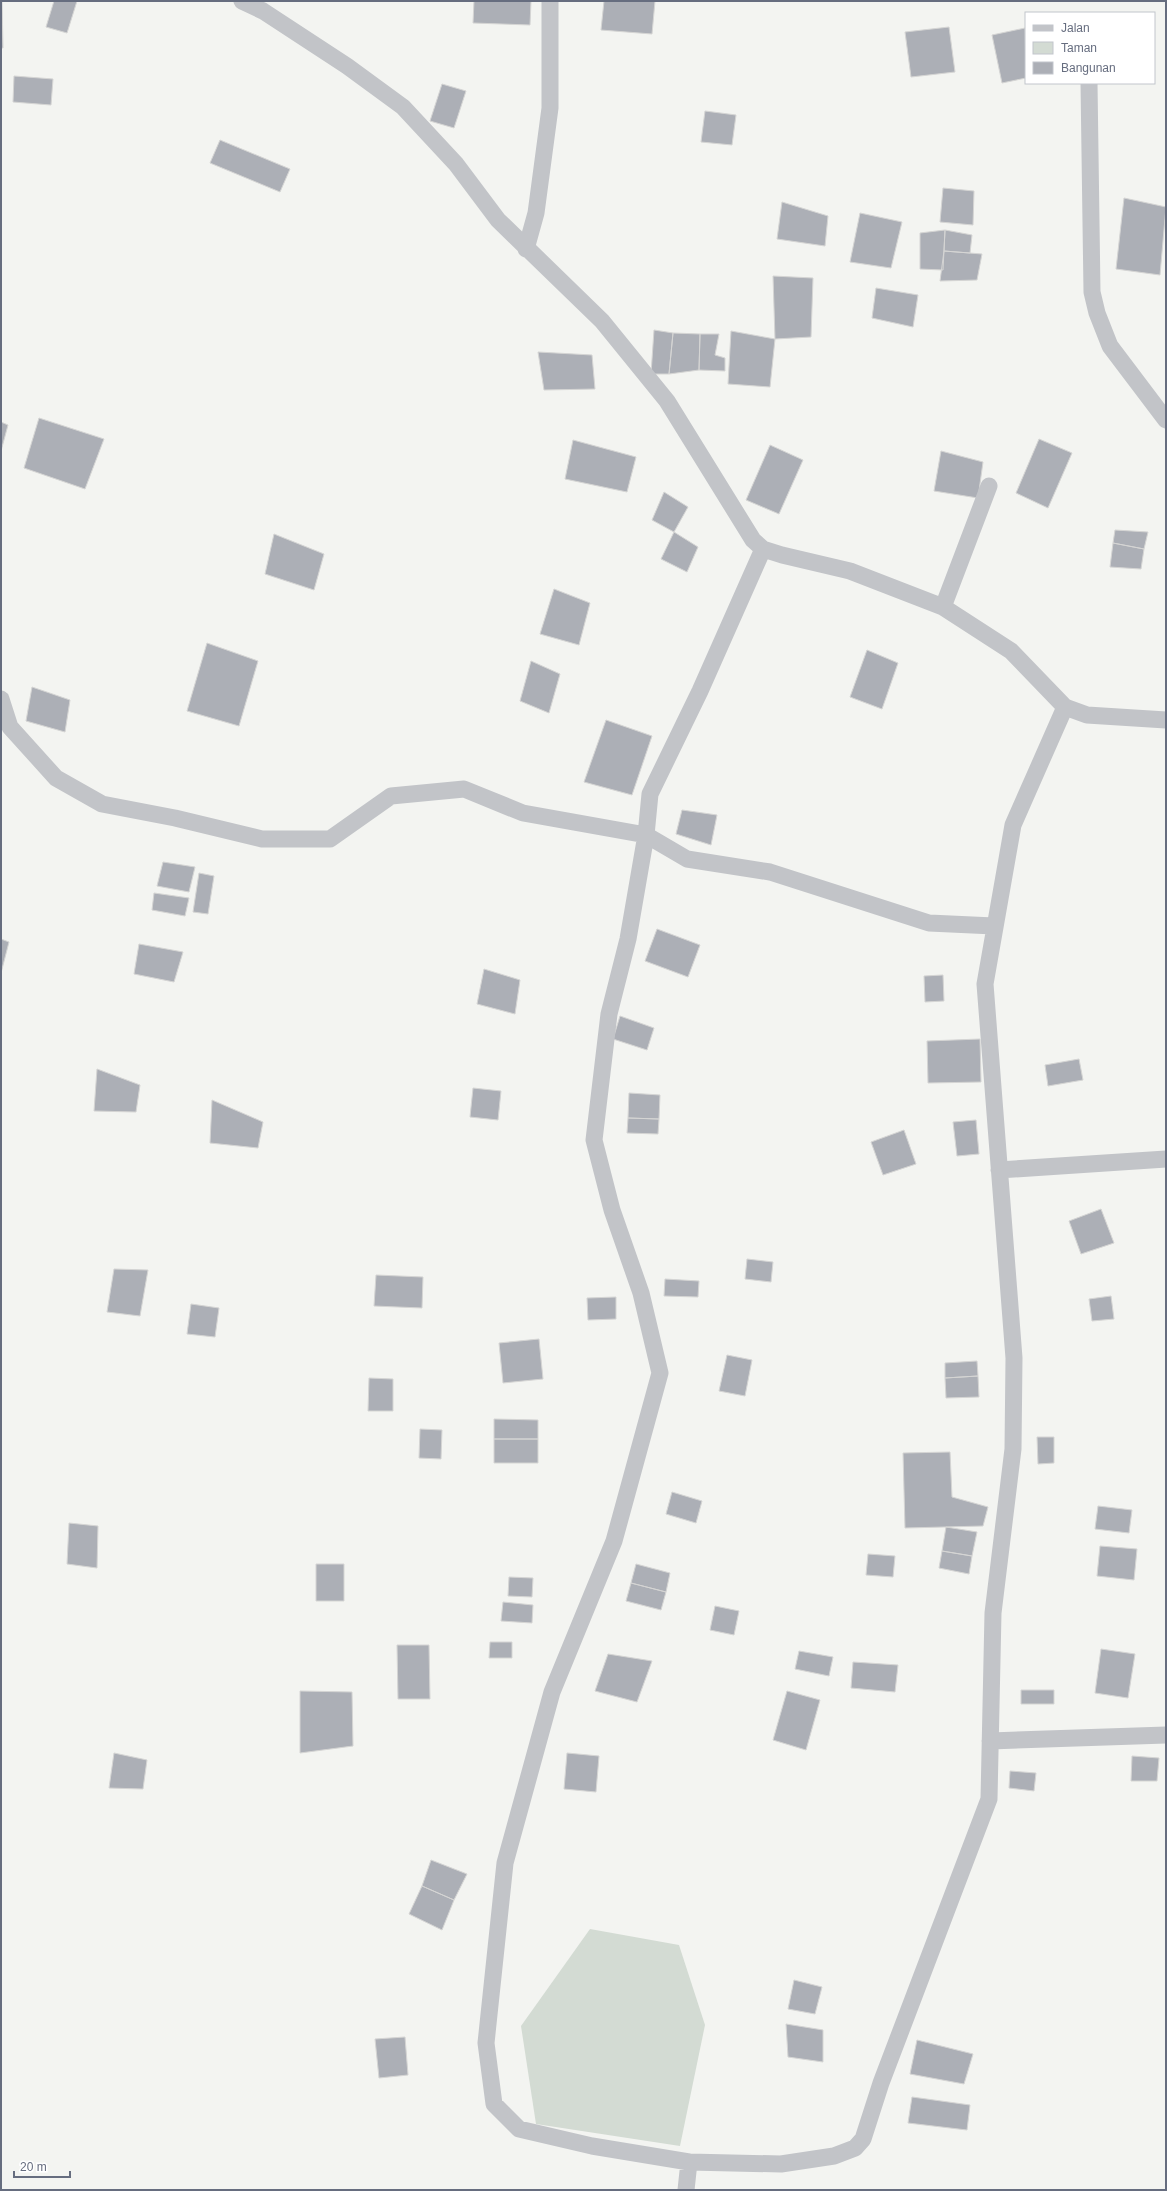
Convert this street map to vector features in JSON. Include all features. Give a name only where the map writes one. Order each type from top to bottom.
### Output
[{"type":"street","points":[[242,1],[263,11],[341,62],[403,107],[456,164],[498,220],[526,249],[602,321],[667,401],[753,540],[763,549],[782,555],[850,570],[943,607],[1011,651],[1065,707],[1087,715],[1166,720]]},
{"type":"street","points":[[526,249],[536,213],[550,108],[550,1]]},
{"type":"street","points":[[1089,84],[1092,292],[1097,314],[1110,346],[1166,420]]},
{"type":"street","points":[[943,607],[989,486]]},
{"type":"street","points":[[763,549],[700,691],[650,794],[646,835],[628,939],[610,1014],[594,1140],[612,1210],[642,1293],[660,1373],[614,1541],[552,1692],[505,1863],[486,2043],[494,2104],[519,2129],[592,2146],[689,2162],[781,2164],[834,2156],[854,2148],[863,2139],[881,2083],[989,1798],[993,1613],[1012,1449],[1014,1358],[985,984],[1013,825],[1065,707]]},
{"type":"street","points":[[1,699],[10,727],[56,778],[102,804],[174,818],[262,839],[330,839],[391,796],[464,789],[523,813],[646,835],[687,859],[770,872],[929,923],[994,926]]},
{"type":"street","points":[[999,1170],[1166,1159]]},
{"type":"street","points":[[990,1741],[1166,1735]]},
{"type":"street","points":[[686,2190],[689,2162]]},
{"type":"green space","points":[[590,1929],[679,1945],[705,2025],[680,2146],[536,2124],[521,2026]]},
{"type":"building","points":[[2,1],[3,48],[1,48]]},
{"type":"building","points":[[54,1],[77,1],[67,33],[46,27]]},
{"type":"building","points":[[474,1],[531,1],[530,25],[473,23]]},
{"type":"building","points":[[604,1],[655,1],[652,34],[601,30]]},
{"type":"building","points":[[949,27],[955,72],[911,77],[905,32]]},
{"type":"building","points":[[1025,28],[1025,78],[1002,83],[992,35]]},
{"type":"building","points":[[14,76],[53,79],[51,105],[13,102]]},
{"type":"building","points":[[442,84],[466,91],[454,128],[430,121]]},
{"type":"building","points":[[705,111],[736,115],[732,145],[701,142]]},
{"type":"building","points":[[220,140],[290,169],[280,192],[210,163]]},
{"type":"building","points":[[943,188],[974,191],[973,225],[940,222]]},
{"type":"building","points":[[1124,198],[1166,207],[1160,275],[1116,269]]},
{"type":"building","points":[[782,202],[828,216],[825,246],[777,239]]},
{"type":"building","points":[[860,213],[902,222],[891,268],[850,262]]},
{"type":"building","points":[[945,230],[943,270],[920,269],[920,233]]},
{"type":"building","points":[[945,230],[972,235],[970,253],[944,251]]},
{"type":"building","points":[[944,251],[982,254],[977,280],[940,281]]},
{"type":"building","points":[[773,276],[813,278],[811,337],[775,339]]},
{"type":"building","points":[[876,288],[918,295],[913,327],[872,318]]},
{"type":"building","points":[[654,330],[673,333],[669,374],[651,374]]},
{"type":"building","points":[[731,331],[775,339],[770,387],[728,384]]},
{"type":"building","points":[[673,333],[700,334],[699,370],[669,374]]},
{"type":"building","points":[[700,334],[719,334],[715,355],[725,358],[725,371],[699,370]]},
{"type":"building","points":[[538,352],[592,355],[595,389],[544,390]]},
{"type":"building","points":[[39,418],[104,439],[85,489],[24,468]]},
{"type":"building","points":[[1,422],[8,425],[1,451]]},
{"type":"building","points":[[1039,439],[1072,453],[1048,508],[1016,493]]},
{"type":"building","points":[[573,440],[636,457],[627,492],[565,479]]},
{"type":"building","points":[[770,445],[803,460],[779,514],[746,500]]},
{"type":"building","points":[[941,451],[983,462],[978,498],[934,491]]},
{"type":"building","points":[[664,492],[688,507],[674,532],[652,520]]},
{"type":"building","points":[[1115,530],[1148,532],[1144,549],[1113,543]]},
{"type":"building","points":[[674,532],[698,547],[687,572],[661,559]]},
{"type":"building","points":[[274,534],[324,554],[314,590],[265,574]]},
{"type":"building","points":[[1113,543],[1144,549],[1141,569],[1110,567]]},
{"type":"building","points":[[554,589],[590,603],[579,645],[540,634]]},
{"type":"building","points":[[207,643],[258,661],[239,726],[187,711]]},
{"type":"building","points":[[867,650],[898,663],[882,709],[850,697]]},
{"type":"building","points":[[531,661],[560,674],[549,713],[520,701]]},
{"type":"building","points":[[32,687],[70,700],[65,732],[26,721]]},
{"type":"building","points":[[606,720],[652,736],[632,795],[584,782]]},
{"type":"building","points":[[682,810],[717,815],[711,845],[676,834]]},
{"type":"building","points":[[163,862],[195,867],[189,892],[157,886]]},
{"type":"building","points":[[199,873],[214,876],[208,914],[193,912]]},
{"type":"building","points":[[154,893],[189,898],[185,916],[152,910]]},
{"type":"building","points":[[657,929],[700,945],[688,977],[645,961]]},
{"type":"building","points":[[1,939],[9,942],[1,973]]},
{"type":"building","points":[[139,944],[183,952],[174,982],[134,974]]},
{"type":"building","points":[[484,969],[520,980],[515,1014],[477,1004]]},
{"type":"building","points":[[943,975],[944,1001],[925,1002],[924,976]]},
{"type":"building","points":[[620,1016],[654,1028],[647,1050],[613,1039]]},
{"type":"building","points":[[980,1039],[981,1082],[928,1083],[927,1041]]},
{"type":"building","points":[[1079,1059],[1083,1080],[1048,1086],[1045,1065]]},
{"type":"building","points":[[97,1069],[140,1085],[136,1112],[94,1111]]},
{"type":"building","points":[[473,1088],[501,1091],[498,1120],[470,1117]]},
{"type":"building","points":[[629,1093],[660,1095],[659,1119],[628,1118]]},
{"type":"building","points":[[212,1100],[263,1122],[258,1148],[210,1143]]},
{"type":"building","points":[[628,1118],[659,1119],[658,1134],[627,1133]]},
{"type":"building","points":[[976,1120],[979,1154],[957,1156],[953,1122]]},
{"type":"building","points":[[904,1130],[916,1164],[883,1175],[871,1142]]},
{"type":"building","points":[[1101,1209],[1114,1243],[1081,1254],[1069,1221]]},
{"type":"building","points":[[747,1259],[773,1262],[771,1282],[745,1279]]},
{"type":"building","points":[[114,1269],[148,1270],[140,1316],[107,1312]]},
{"type":"building","points":[[376,1275],[423,1277],[422,1308],[374,1306]]},
{"type":"building","points":[[665,1279],[699,1281],[698,1297],[664,1296]]},
{"type":"building","points":[[1111,1296],[1114,1319],[1092,1321],[1089,1299]]},
{"type":"building","points":[[616,1297],[616,1319],[588,1320],[587,1298]]},
{"type":"building","points":[[191,1304],[219,1308],[215,1337],[187,1334]]},
{"type":"building","points":[[539,1339],[543,1379],[503,1383],[499,1343]]},
{"type":"building","points":[[727,1355],[752,1360],[745,1396],[719,1391]]},
{"type":"building","points":[[977,1361],[978,1376],[945,1378],[945,1363]]},
{"type":"building","points":[[978,1376],[979,1397],[946,1398],[945,1378]]},
{"type":"building","points":[[369,1378],[393,1379],[393,1411],[368,1411]]},
{"type":"building","points":[[494,1419],[538,1420],[538,1439],[494,1439]]},
{"type":"building","points":[[420,1429],[442,1430],[441,1459],[419,1458]]},
{"type":"building","points":[[1037,1437],[1054,1437],[1054,1463],[1038,1464]]},
{"type":"building","points":[[494,1439],[538,1439],[538,1463],[494,1463]]},
{"type":"building","points":[[950,1452],[952,1497],[988,1507],[983,1526],[905,1528],[903,1453]]},
{"type":"building","points":[[672,1492],[702,1501],[696,1523],[666,1514]]},
{"type":"building","points":[[1098,1506],[1132,1510],[1129,1533],[1095,1529]]},
{"type":"building","points":[[69,1523],[98,1526],[97,1568],[67,1564]]},
{"type":"building","points":[[946,1527],[977,1532],[972,1556],[942,1551]]},
{"type":"building","points":[[1100,1546],[1137,1549],[1134,1580],[1097,1576]]},
{"type":"building","points":[[942,1551],[972,1556],[969,1574],[939,1568]]},
{"type":"building","points":[[868,1554],[895,1556],[893,1577],[866,1575]]},
{"type":"building","points":[[316,1564],[344,1564],[344,1601],[316,1601]]},
{"type":"building","points":[[636,1564],[670,1573],[666,1592],[631,1583]]},
{"type":"building","points":[[509,1577],[533,1578],[532,1597],[508,1596]]},
{"type":"building","points":[[631,1583],[666,1592],[661,1610],[626,1601]]},
{"type":"building","points":[[503,1602],[533,1605],[532,1623],[501,1621]]},
{"type":"building","points":[[715,1606],[739,1611],[734,1635],[710,1630]]},
{"type":"building","points":[[490,1642],[512,1642],[512,1658],[489,1658]]},
{"type":"building","points":[[397,1645],[429,1645],[430,1699],[398,1699]]},
{"type":"building","points":[[1101,1649],[1135,1654],[1128,1698],[1095,1693]]},
{"type":"building","points":[[799,1651],[833,1657],[829,1676],[795,1669]]},
{"type":"building","points":[[608,1654],[652,1661],[637,1702],[595,1691]]},
{"type":"building","points":[[853,1662],[898,1665],[895,1692],[851,1688]]},
{"type":"building","points":[[1021,1690],[1054,1690],[1054,1704],[1021,1704]]},
{"type":"building","points":[[300,1691],[352,1692],[353,1746],[300,1753]]},
{"type":"building","points":[[787,1691],[820,1700],[806,1750],[773,1740]]},
{"type":"building","points":[[114,1753],[147,1760],[143,1789],[109,1788]]},
{"type":"building","points":[[567,1753],[599,1756],[596,1792],[564,1789]]},
{"type":"building","points":[[1132,1756],[1159,1758],[1157,1781],[1131,1781]]},
{"type":"building","points":[[1010,1771],[1036,1773],[1034,1791],[1009,1788]]},
{"type":"building","points":[[431,1860],[467,1874],[454,1900],[422,1886]]},
{"type":"building","points":[[422,1886],[454,1900],[442,1930],[409,1914]]},
{"type":"building","points":[[794,1980],[822,1987],[815,2014],[788,2009]]},
{"type":"building","points":[[786,2024],[823,2030],[823,2062],[788,2057]]},
{"type":"building","points":[[405,2037],[408,2075],[379,2078],[375,2039]]},
{"type":"building","points":[[917,2040],[973,2054],[964,2084],[910,2074]]},
{"type":"building","points":[[912,2097],[970,2105],[967,2130],[908,2123]]}]
